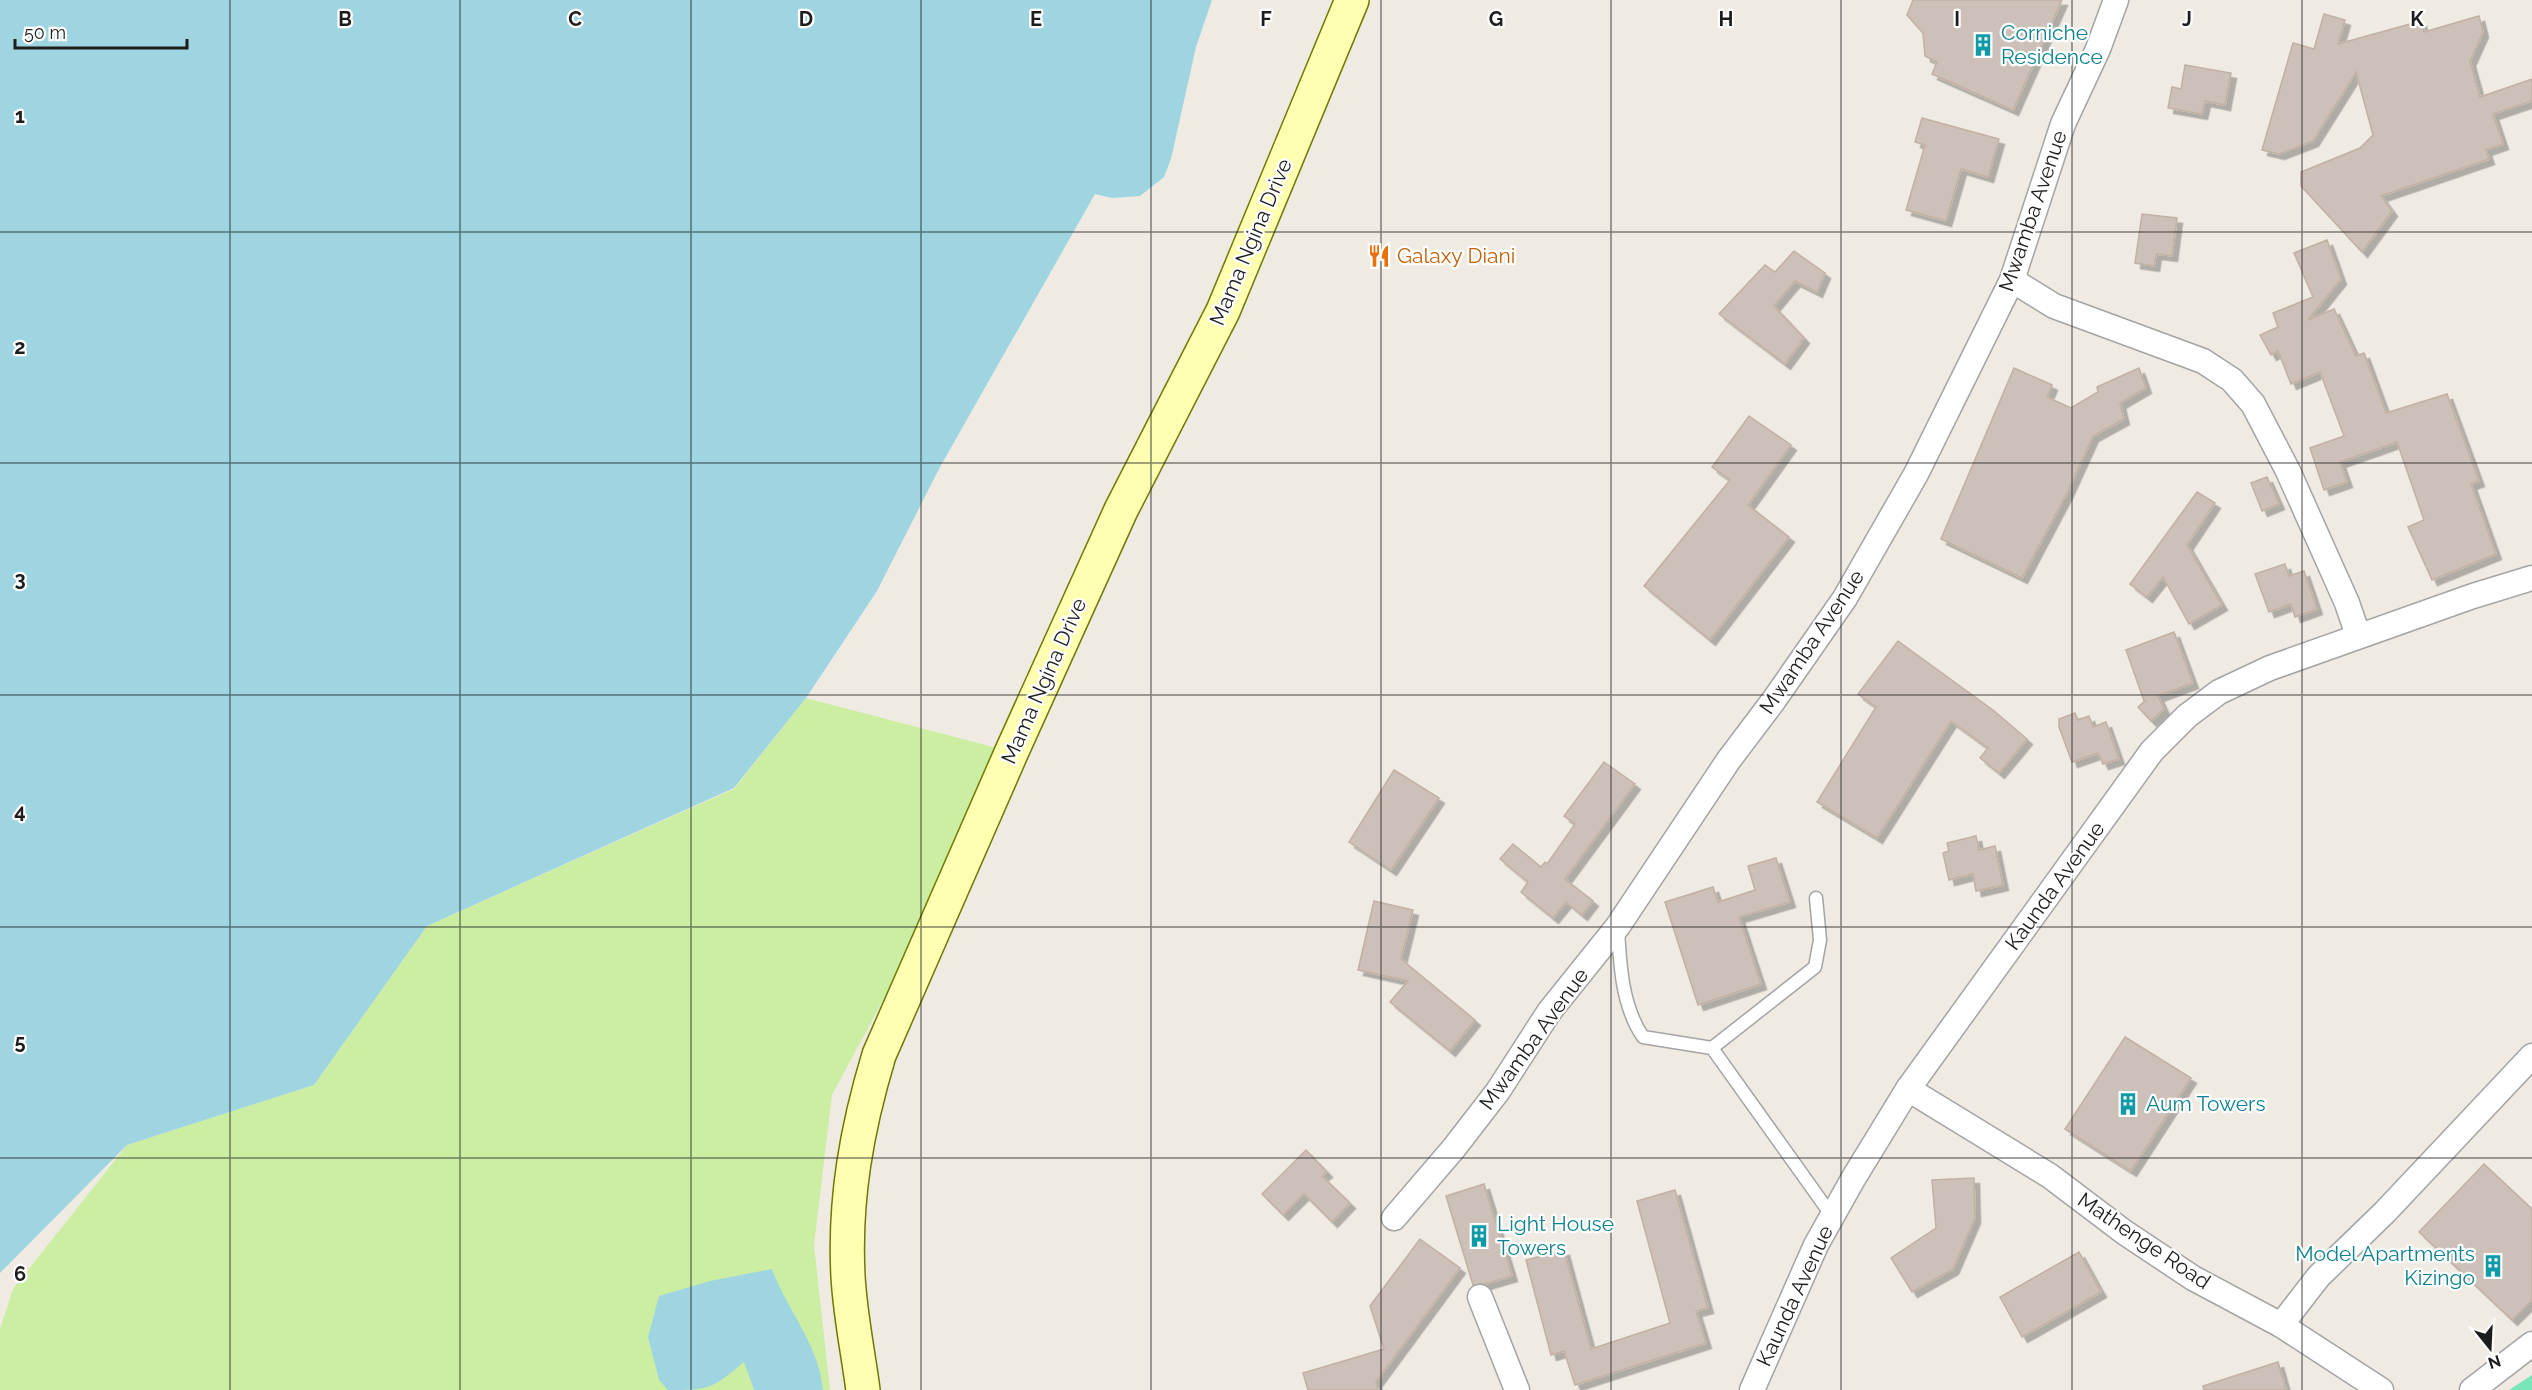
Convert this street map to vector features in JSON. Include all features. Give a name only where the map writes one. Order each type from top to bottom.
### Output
[{"type":"street","name":"Mama Ngina Drive","points":[[863,1390],[848,1279],[848,1250],[852,1168],[866,1100],[879,1055],[1012,751],[1121,510],[1223,311],[1352,0]]},
{"type":"street","name":"Mwamba Avenue","points":[[1394,1218],[1498,1091],[1549,1012],[1618,926],[1728,761],[1845,598],[1910,485],[2012,280],[2063,124],[2098,49],[2116,0]]},
{"type":"street","points":[[2012,280],[2054,306],[2203,361],[2232,381],[2253,404],[2288,471],[2347,603],[2358,635]]},
{"type":"street","name":"Kaunda Avenue","points":[[1752,1390],[1816,1245],[1908,1089],[2152,751],[2187,716],[2219,692],[2270,668],[2358,635],[2532,578]]},
{"type":"street","points":[[2281,1325],[2319,1276],[2410,1186],[2532,1056]]},
{"type":"street","name":"Mathenge Road","points":[[1908,1089],[2050,1176],[2124,1232],[2193,1278],[2281,1325],[2381,1390]]},
{"type":"street","points":[[1480,1297],[1517,1390]]},
{"type":"street","points":[[2472,1390],[2532,1344]]},
{"type":"lane","points":[[1712,1048],[1815,967],[1820,940],[1816,898]]},
{"type":"lane","points":[[1618,926],[1620,964],[1631,1019],[1643,1037],[1712,1048],[1832,1216]]},
{"type":"green space","points":[[806,698],[1016,753],[832,1095],[814,1245],[830,1390],[0,1390],[0,1329],[13,1289],[127,1145],[314,1085],[427,926],[734,789]]},
{"type":"green space","points":[[2532,1375],[2532,1390],[2509,1390]]},
{"type":"water","points":[[0,0],[1212,0],[1196,47],[1171,159],[1164,177],[1140,196],[1112,198],[1095,194],[940,467],[877,591],[806,698],[734,788],[427,926],[314,1085],[127,1145],[0,1273]]},
{"type":"water","points":[[772,1269],[809,1343],[823,1390],[754,1390],[744,1362],[725,1378],[710,1386],[668,1390],[659,1380],[648,1337],[659,1296],[710,1281]]},
{"type":"building","name":"Corniche Residence","points":[[1913,0],[2062,0],[2013,110],[1932,74],[1937,62],[1925,56],[1923,33],[1907,15]]},
{"type":"building","points":[[2324,14],[2345,20],[2338,44],[2421,21],[2424,32],[2479,16],[2483,32],[2470,61],[2480,97],[2532,79],[2532,101],[2493,114],[2503,144],[2486,150],[2489,159],[2381,196],[2392,211],[2362,252],[2301,186],[2301,172],[2360,148],[2373,135],[2356,72],[2313,141],[2279,154],[2262,150],[2293,43],[2314,49]]},
{"type":"building","points":[[2185,65],[2231,73],[2225,105],[2205,101],[2202,114],[2168,108],[2172,87],[2181,89]]},
{"type":"building","points":[[1922,118],[1999,139],[1988,177],[1961,169],[1946,221],[1906,210],[1925,145],[1915,142]]},
{"type":"building","points":[[2142,214],[2177,218],[2172,256],[2156,254],[2154,266],[2135,263]]},
{"type":"building","points":[[2327,240],[2341,279],[2308,320],[2334,309],[2356,356],[2364,353],[2386,413],[2447,394],[2479,481],[2471,484],[2496,554],[2432,580],[2408,527],[2424,520],[2397,442],[2340,462],[2347,482],[2324,490],[2310,448],[2344,436],[2320,372],[2291,384],[2278,351],[2271,355],[2260,335],[2278,327],[2273,313],[2313,297],[2294,253]]},
{"type":"building","points":[[1794,251],[1825,273],[1817,292],[1795,281],[1774,306],[1804,338],[1785,364],[1719,314],[1765,265],[1775,272]]},
{"type":"building","points":[[2014,368],[2052,385],[2047,397],[2071,408],[2098,392],[2097,387],[2139,368],[2146,388],[2120,403],[2124,419],[2093,436],[2068,491],[2022,578],[1941,539]]},
{"type":"building","points":[[1749,416],[1791,445],[1748,505],[1789,537],[1710,640],[1644,586],[1730,480],[1712,467]]},
{"type":"building","points":[[2267,477],[2279,504],[2262,511],[2251,483]]},
{"type":"building","points":[[2197,492],[2215,503],[2187,545],[2222,605],[2189,624],[2163,577],[2147,597],[2130,584]]},
{"type":"building","points":[[2285,564],[2289,576],[2304,571],[2317,609],[2295,617],[2291,604],[2269,612],[2255,574]]},
{"type":"building","points":[[2174,632],[2193,683],[2158,696],[2164,709],[2151,721],[2138,707],[2146,700],[2144,701],[2126,650]]},
{"type":"building","points":[[1898,641],[1993,710],[2027,739],[1999,773],[1980,758],[1988,748],[1951,721],[1877,838],[1817,802],[1876,707],[1858,694]]},
{"type":"building","points":[[2075,713],[2078,720],[2089,716],[2093,727],[2106,722],[2119,759],[2103,764],[2098,753],[2072,762],[2059,727],[2059,719]]},
{"type":"building","points":[[1604,762],[1635,784],[1565,879],[1593,901],[1582,915],[1566,902],[1553,918],[1521,892],[1528,882],[1500,859],[1513,844],[1541,867],[1545,862],[1547,864],[1575,824],[1564,816]]},
{"type":"building","points":[[1394,770],[1439,798],[1391,870],[1349,842]]},
{"type":"building","points":[[1976,836],[1979,850],[1995,846],[2003,885],[1976,891],[1973,874],[1949,880],[1943,853],[1949,851],[1947,843]]},
{"type":"building","points":[[1776,858],[1790,902],[1739,917],[1761,984],[1698,1005],[1665,902],[1713,887],[1718,902],[1755,890],[1748,866]]},
{"type":"building","points":[[1374,901],[1413,910],[1401,959],[1475,1020],[1450,1051],[1390,1002],[1408,981],[1358,970]]},
{"type":"building","name":"Aum Towers","points":[[2125,1037],[2191,1078],[2131,1171],[2065,1129]]},
{"type":"building","points":[[1306,1150],[1327,1172],[1322,1176],[1350,1203],[1332,1222],[1304,1194],[1283,1215],[1262,1194]]},
{"type":"building","name":"Model Apartments Kizingo","points":[[2484,1164],[2532,1209],[2532,1300],[2512,1320],[2419,1232]]},
{"type":"building","points":[[1974,1178],[1975,1218],[1953,1269],[1912,1292],[1891,1258],[1936,1228],[1932,1180]]},
{"type":"building","name":"Light House Towers","points":[[1484,1184],[1512,1276],[1473,1285],[1446,1196]]},
{"type":"building","points":[[1675,1190],[1708,1308],[1696,1311],[1706,1343],[1575,1385],[1564,1351],[1551,1355],[1526,1260],[1564,1250],[1591,1349],[1670,1323],[1637,1201]]},
{"type":"building","points":[[1420,1239],[1460,1268],[1376,1382],[1378,1390],[1308,1390],[1303,1373],[1384,1349],[1370,1306]]},
{"type":"building","points":[[2079,1252],[2101,1292],[2022,1337],[2000,1297]]},
{"type":"building","points":[[2278,1362],[2286,1390],[2204,1390],[2203,1386]]},
{"type":"place","name":"Corniche Residence","points":[[1983,45]]},
{"type":"place","name":"Galaxy Diani","points":[[1379,256]]},
{"type":"place","name":"Aum Towers","points":[[2128,1104]]},
{"type":"place","name":"Light House Towers","points":[[1479,1236]]},
{"type":"place","name":"Model Apartments Kizingo","points":[[2493,1266]]}]
